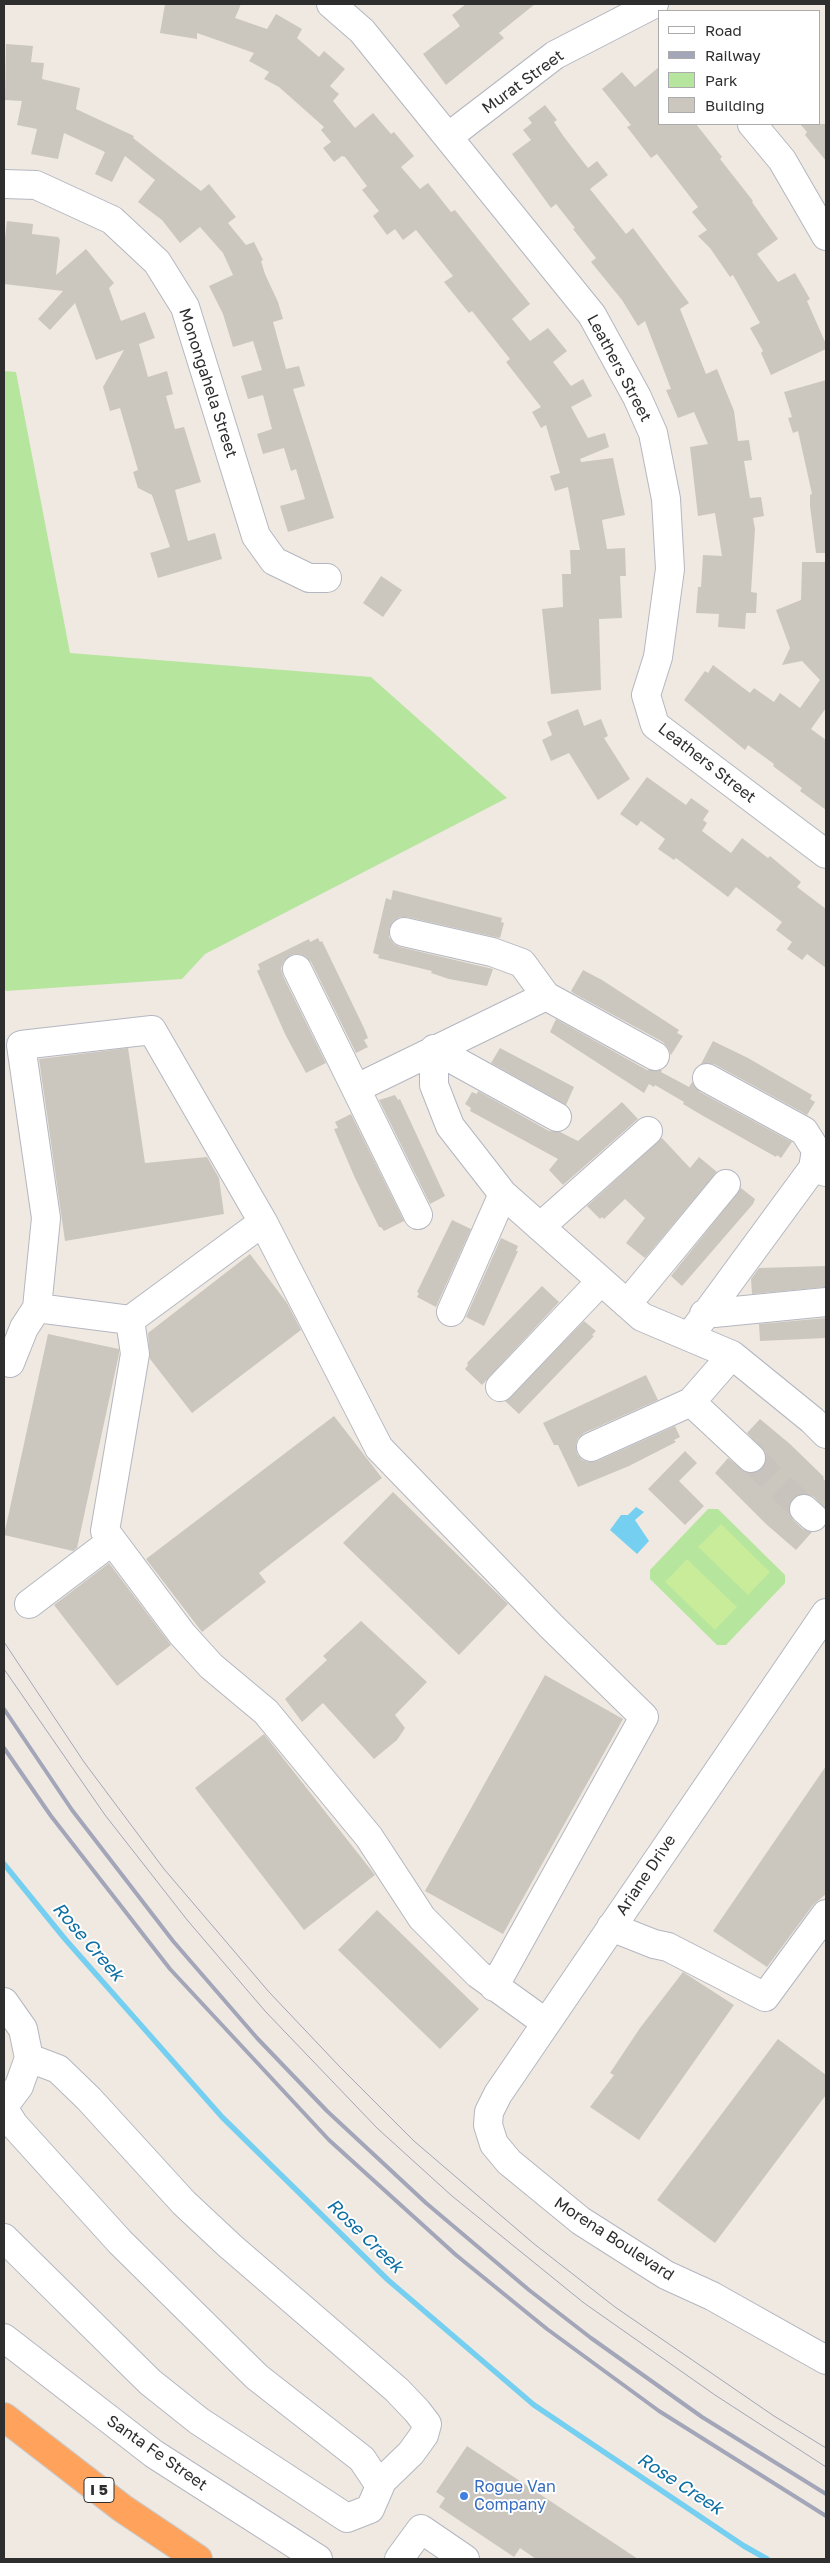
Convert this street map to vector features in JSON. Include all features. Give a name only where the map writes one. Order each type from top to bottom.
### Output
[{"type":"highway","name":"I 5","points":[[4,2417],[122,2508],[198,2559]]},
{"type":"street","name":"Leathers Street","points":[[331,4],[362,31],[592,315],[637,397],[653,433],[666,498],[670,569],[658,657],[646,695],[655,726],[826,854]]},
{"type":"street","name":"Murat Street","points":[[448,137],[555,55],[654,4]]},
{"type":"street","points":[[753,125],[782,160],[826,236]]},
{"type":"street","name":"Monongahela Street","points":[[4,184],[36,185],[112,220],[157,262],[185,307],[256,536],[274,562],[308,578],[327,578]]},
{"type":"street","points":[[404,932],[492,952],[522,963],[546,996],[655,1056]]},
{"type":"street","points":[[296,969],[357,1088],[418,1215]]},
{"type":"street","points":[[357,1088],[546,996]]},
{"type":"street","points":[[10,1364],[24,1328],[37,1308],[46,1218],[21,1045],[152,1030],[263,1222],[379,1448],[551,1626],[644,1717],[494,1987]]},
{"type":"street","points":[[434,1049],[557,1117]]},
{"type":"street","points":[[434,1049],[434,1085],[450,1126],[503,1194],[642,1317],[732,1355],[812,1420],[826,1434]]},
{"type":"street","points":[[689,1337],[704,1314],[820,1170],[816,1150],[804,1132],[707,1078]]},
{"type":"street","points":[[540,1227],[648,1131]]},
{"type":"street","points":[[626,1304],[726,1184]]},
{"type":"street","points":[[451,1312],[503,1194]]},
{"type":"street","points":[[37,1308],[130,1320],[263,1222]]},
{"type":"street","points":[[500,1387],[601,1282]]},
{"type":"street","points":[[704,1314],[826,1302]]},
{"type":"street","points":[[130,1320],[136,1354],[105,1532],[182,1634],[211,1666],[266,1712],[368,1837],[422,1918],[494,1987],[546,2023]]},
{"type":"street","points":[[591,1447],[691,1402],[732,1355]]},
{"type":"street","points":[[691,1402],[751,1458]]},
{"type":"street","points":[[28,1604],[112,1541]]},
{"type":"street","name":"Ariane Drive","points":[[494,2144],[488,2125],[489,2112],[498,2094],[826,1613]]},
{"type":"street","points":[[611,1927],[654,1944],[668,1946],[765,1997],[826,1914]]},
{"type":"street","points":[[4,2002],[23,2029],[29,2058],[19,2086],[4,2108],[14,2125],[120,2242],[257,2377],[362,2459],[380,2486],[370,2508],[347,2518],[199,2421],[150,2382],[4,2238]]},
{"type":"street","points":[[29,2058],[58,2069],[90,2099],[184,2203],[230,2246],[397,2390],[417,2411],[427,2424],[424,2435],[411,2453],[378,2484]]},
{"type":"street","name":"Morena Boulevard","points":[[494,2144],[509,2162],[581,2221],[666,2276],[712,2296],[826,2360]]},
{"type":"street","name":"Santa Fe Street","points":[[4,2338],[154,2454],[318,2559]]},
{"type":"street","points":[[399,2559],[421,2529],[465,2559]]},
{"type":"green space","points":[[4,371],[16,372],[70,653],[371,677],[507,798],[205,954],[182,979],[6,991],[4,988]]},
{"type":"green space","points":[[708,1509],[718,1509],[785,1575],[785,1583],[726,1645],[717,1645],[650,1579],[650,1570]]},
{"type":"green space","points":[[721,1524],[770,1572],[748,1595],[698,1547]]},
{"type":"green space","points":[[687,1559],[737,1607],[715,1630],[665,1582]]},
{"type":"water","points":[[636,1507],[644,1512],[635,1520],[649,1541],[637,1554],[610,1530],[621,1515],[628,1515]]},
{"type":"building","points":[[165,4],[241,4],[235,18],[267,29],[276,14],[302,29],[297,38],[319,57],[324,51],[345,69],[330,86],[339,94],[333,101],[355,128],[373,113],[391,134],[394,132],[414,156],[401,167],[420,189],[428,183],[451,212],[455,210],[530,304],[512,319],[530,341],[548,328],[567,351],[553,362],[571,386],[583,379],[592,396],[571,407],[588,438],[605,433],[609,447],[580,459],[581,462],[613,458],[625,515],[602,520],[607,549],[625,548],[626,576],[620,576],[622,618],[599,619],[601,690],[551,694],[542,609],[563,607],[562,574],[571,574],[570,550],[580,550],[568,487],[555,491],[550,476],[560,473],[546,425],[541,428],[532,412],[541,407],[506,362],[510,359],[472,311],[469,313],[444,282],[453,276],[416,230],[403,240],[395,229],[387,235],[373,216],[379,211],[362,190],[367,186],[345,157],[342,156],[334,162],[323,148],[331,142],[321,130],[324,127],[279,87],[264,79],[269,72],[249,61],[254,53],[197,33],[197,39],[160,33]]},
{"type":"building","points":[[466,4],[535,4],[499,33],[504,38],[446,85],[423,54],[460,26],[452,15]]},
{"type":"building","points":[[6,44],[33,46],[31,62],[44,63],[42,79],[80,88],[76,109],[134,136],[133,138],[201,191],[209,184],[236,217],[228,223],[246,245],[254,242],[263,260],[261,261],[265,274],[278,302],[283,319],[273,322],[286,369],[299,366],[305,386],[293,389],[334,518],[288,532],[280,506],[305,499],[296,469],[291,471],[284,448],[263,454],[257,434],[272,429],[263,395],[248,399],[241,376],[262,370],[253,341],[233,347],[223,314],[209,286],[233,275],[223,253],[200,227],[180,243],[162,220],[138,202],[155,180],[125,156],[112,182],[95,174],[105,152],[64,133],[58,159],[31,154],[37,129],[17,125],[22,101],[5,100]]},
{"type":"building","points":[[658,68],[658,125],[697,125],[722,157],[720,159],[753,201],[778,239],[757,254],[778,282],[795,273],[810,299],[807,301],[826,344],[826,349],[771,375],[761,353],[763,351],[750,328],[760,323],[733,275],[730,277],[710,248],[698,236],[707,230],[692,212],[698,207],[657,154],[651,158],[627,127],[631,125],[602,89],[622,72],[635,87]]},
{"type":"building","points":[[545,105],[557,120],[554,122],[564,137],[588,168],[597,161],[608,175],[590,189],[626,234],[633,228],[689,303],[680,309],[706,374],[717,369],[734,411],[738,441],[749,440],[752,460],[744,461],[750,498],[761,497],[764,516],[753,518],[755,529],[751,592],[757,593],[756,613],[746,613],[745,629],[718,627],[719,614],[696,613],[698,587],[701,587],[703,555],[722,556],[715,513],[698,516],[690,447],[708,444],[694,412],[678,418],[666,390],[671,389],[645,321],[638,326],[622,300],[591,262],[596,258],[573,229],[575,228],[556,204],[551,208],[512,154],[531,140],[523,130],[532,123],[528,118]]},
{"type":"building","points":[[826,124],[826,161],[805,135],[807,132],[801,125]]},
{"type":"building","points":[[7,221],[33,224],[32,234],[58,237],[60,240],[56,275],[86,249],[114,283],[109,288],[121,321],[145,312],[155,338],[139,344],[148,377],[167,371],[173,394],[166,396],[175,429],[184,427],[201,482],[175,490],[188,541],[215,533],[222,559],[158,578],[150,553],[170,547],[152,495],[138,488],[133,472],[138,470],[120,408],[110,411],[103,387],[124,350],[96,360],[75,303],[50,330],[38,319],[63,291],[4,284],[4,247]]},
{"type":"building","points":[[826,380],[826,553],[816,553],[810,506],[810,495],[812,494],[798,431],[793,433],[788,418],[792,417],[784,392]]},
{"type":"building","points":[[802,562],[826,562],[826,708],[811,729],[826,740],[826,810],[800,791],[802,788],[773,766],[774,764],[748,745],[745,750],[684,700],[705,671],[708,673],[713,665],[750,693],[754,688],[774,702],[780,693],[800,708],[820,680],[802,661],[782,665],[790,648],[776,610],[801,600]]},
{"type":"building","points":[[381,576],[402,590],[383,617],[363,603]]},
{"type":"building","points":[[578,709],[584,726],[601,719],[608,736],[604,738],[630,779],[598,800],[569,753],[551,761],[542,740],[552,735],[547,722]]},
{"type":"building","points":[[647,777],[686,805],[691,798],[709,811],[703,820],[707,823],[702,831],[731,853],[742,838],[768,858],[770,856],[801,882],[797,887],[826,909],[826,968],[807,954],[802,960],[787,949],[792,942],[776,930],[782,922],[736,887],[728,897],[676,858],[674,860],[658,849],[665,839],[641,821],[637,826],[620,814]]},
{"type":"building","points":[[393,890],[502,918],[501,922],[504,923],[500,938],[407,917],[400,917],[393,921],[389,929],[389,937],[394,944],[400,947],[493,969],[487,986],[449,979],[431,973],[432,971],[378,958],[379,955],[373,953],[386,898],[391,900]]},
{"type":"building","points":[[318,938],[320,942],[322,941],[364,1028],[368,1038],[364,1040],[368,1047],[356,1053],[311,962],[305,956],[299,954],[291,955],[284,961],[281,968],[283,976],[326,1063],[306,1073],[285,1034],[257,971],[260,969],[258,964],[309,939],[310,942]]},
{"type":"building","points":[[583,970],[602,980],[679,1030],[677,1033],[683,1036],[671,1055],[663,1042],[573,993],[571,991]]},
{"type":"building","points":[[556,1019],[647,1070],[662,1070],[661,1072],[689,1087],[692,1082],[700,1092],[792,1142],[781,1158],[777,1155],[776,1157],[683,1104],[684,1102],[655,1085],[654,1087],[649,1084],[644,1093],[550,1032]]},
{"type":"building","points":[[713,1041],[748,1058],[812,1095],[810,1099],[815,1102],[807,1115],[714,1064],[701,1064]]},
{"type":"building","points":[[128,1048],[145,1163],[207,1157],[219,1178],[224,1214],[65,1241],[39,1059]]},
{"type":"building","points":[[500,1048],[574,1087],[566,1105],[491,1063]]},
{"type":"building","points":[[478,1091],[549,1131],[560,1132],[578,1141],[622,1102],[638,1119],[563,1185],[549,1170],[558,1159],[470,1111],[471,1108],[465,1104],[472,1092],[477,1094]]},
{"type":"building","points":[[395,1095],[398,1100],[400,1099],[445,1196],[430,1204],[379,1100]]},
{"type":"building","points":[[351,1114],[404,1221],[384,1231],[379,1227],[334,1129],[338,1128],[335,1122]]},
{"type":"building","points":[[662,1138],[690,1168],[699,1157],[717,1172],[645,1258],[626,1243],[645,1218],[625,1199],[604,1219],[602,1217],[600,1219],[587,1206]]},
{"type":"building","points":[[741,1188],[755,1199],[753,1204],[682,1286],[671,1276]]},
{"type":"building","points":[[452,1220],[471,1229],[436,1307],[417,1297],[419,1293],[417,1292]]},
{"type":"building","points":[[501,1238],[518,1246],[516,1251],[518,1251],[484,1326],[466,1317]]},
{"type":"building","points":[[250,1254],[287,1303],[301,1330],[192,1413],[150,1359],[148,1333]]},
{"type":"building","points":[[826,1266],[826,1287],[752,1294],[751,1279],[759,1268]]},
{"type":"building","points":[[542,1286],[559,1302],[482,1385],[465,1369],[468,1365],[467,1363]]},
{"type":"building","points":[[826,1318],[826,1338],[760,1341],[759,1324]]},
{"type":"building","points":[[584,1321],[596,1331],[592,1335],[594,1336],[519,1414],[505,1401]]},
{"type":"building","points":[[48,1334],[119,1349],[77,1548],[73,1551],[4,1535]]},
{"type":"building","points":[[646,1375],[658,1400],[584,1433],[578,1438],[576,1445],[577,1454],[582,1460],[589,1462],[597,1461],[675,1426],[680,1437],[674,1440],[676,1442],[629,1466],[578,1487],[558,1445],[554,1445],[543,1423]]},
{"type":"building","points":[[334,1416],[382,1478],[259,1573],[266,1582],[202,1632],[146,1559]]},
{"type":"building","points":[[760,1419],[790,1444],[824,1477],[826,1482],[826,1510],[814,1497],[807,1494],[800,1494],[793,1498],[789,1505],[789,1513],[793,1520],[803,1529],[812,1532],[796,1550],[766,1524],[715,1473],[728,1458],[747,1473],[755,1473],[763,1468],[766,1461],[766,1453],[747,1433]]},
{"type":"building","points":[[685,1451],[697,1463],[679,1481],[704,1506],[685,1525],[648,1489]]},
{"type":"building","points":[[393,1492],[508,1604],[459,1655],[343,1543]]},
{"type":"building","points":[[109,1563],[171,1645],[117,1686],[54,1605]]},
{"type":"building","points":[[361,1621],[427,1682],[395,1715],[405,1728],[397,1740],[374,1759],[323,1703],[302,1722],[285,1699],[327,1660],[323,1656]]},
{"type":"building","points":[[545,1675],[623,1719],[503,1934],[425,1891]]},
{"type":"building","points":[[264,1734],[375,1875],[304,1930],[195,1788]]},
{"type":"building","points":[[826,1766],[826,1894],[813,1905],[767,1967],[713,1931]]},
{"type":"building","points":[[377,1910],[479,2009],[440,2049],[338,1950]]},
{"type":"building","points":[[683,1972],[734,2005],[639,2140],[590,2107],[614,2075],[610,2073],[640,2028]]},
{"type":"building","points":[[778,2039],[826,2075],[826,2095],[715,2243],[657,2200]]},
{"type":"building","points":[[467,2446],[638,2559],[536,2559],[520,2548],[514,2557],[439,2507],[445,2498],[436,2492]]},
{"type":"waterway","name":"Rose Creek","points":[[4,1864],[65,1939],[222,2117],[388,2280],[534,2405],[744,2546],[767,2559]]},
{"type":"tunnel","points":[[751,1458],[804,1509]]},
{"type":"tram line","points":[[4,1642],[84,1762],[164,1869],[269,1992],[414,2141],[533,2243],[615,2307],[774,2416],[826,2448]]},
{"type":"tram line","points":[[4,1669],[105,1815],[188,1921],[265,2011],[377,2128],[452,2196],[584,2303],[715,2395],[826,2467]]},
{"type":"railway","points":[[4,1709],[72,1810],[173,1941],[257,2038],[327,2111],[426,2203],[529,2290],[591,2338],[702,2417],[826,2494]]},
{"type":"railway","points":[[4,1748],[51,1816],[170,1969],[329,2140],[456,2255],[547,2329],[659,2411],[826,2516]]},
{"type":"place","name":"Rogue Van Company","points":[[464,2496]]}]
